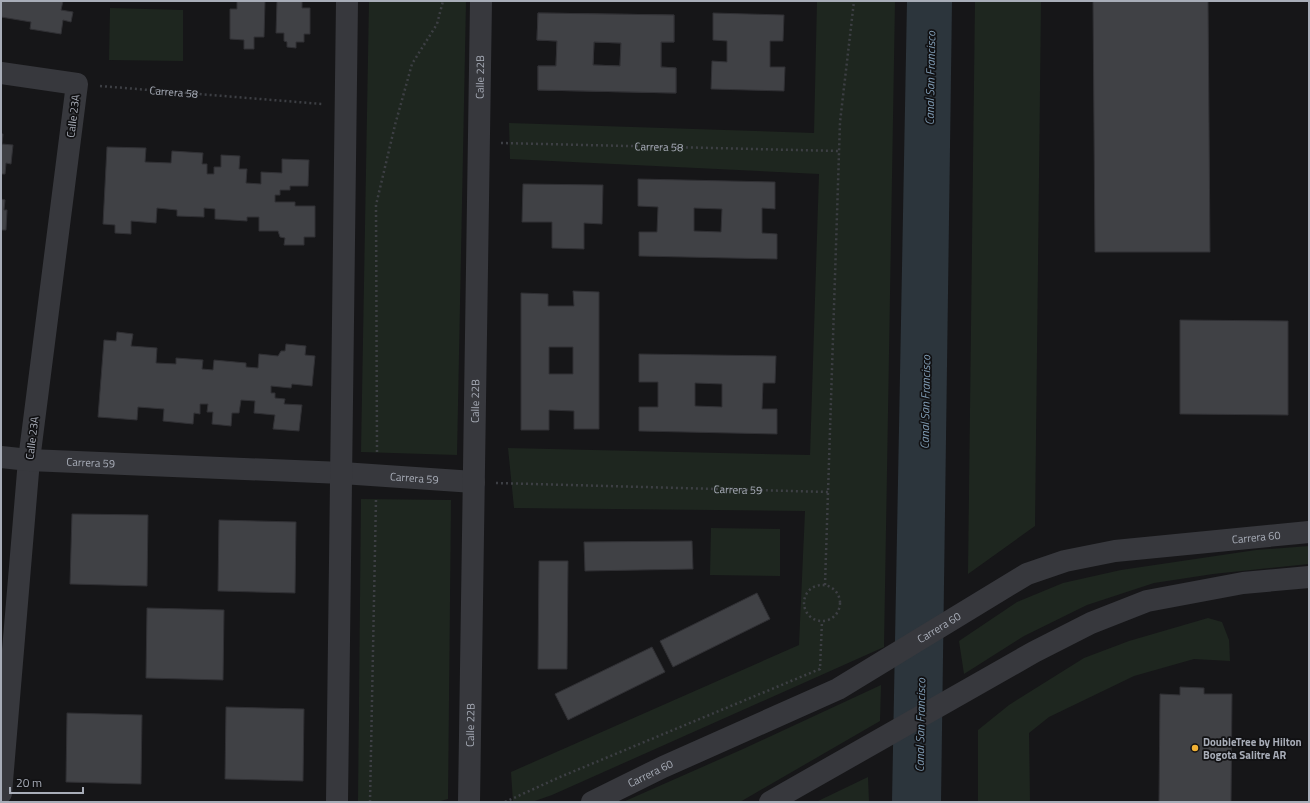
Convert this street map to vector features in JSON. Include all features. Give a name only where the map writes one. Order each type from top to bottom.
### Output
[{"type":"street","points":[[338,802],[348,1]]},
{"type":"street","name":"Calle 22B","points":[[469,802],[481,1]]},
{"type":"street","points":[[1,73],[77,84]]},
{"type":"street","name":"Calle 23A","points":[[1,793],[29,460],[77,84]]},
{"type":"street","name":"Carrera 59","points":[[1,457],[29,460],[342,473],[474,482]]},
{"type":"street","name":"Carrera 60","points":[[592,802],[664,767],[838,689],[1027,574],[1065,561],[1115,551],[1309,532]]},
{"type":"street","points":[[770,802],[850,758],[1034,652],[1091,622],[1147,601],[1242,583],[1309,577]]},
{"type":"path","points":[[370,802],[376,475],[376,205],[395,125],[412,64],[437,24],[443,1]]},
{"type":"path","points":[[825,585],[840,122],[854,1]]},
{"type":"path","name":"Carrera 58","points":[[77,84],[346,106]]},
{"type":"path","name":"Carrera 58","points":[[479,142],[839,151]]},
{"type":"path","name":"Carrera 59","points":[[474,482],[828,492]]},
{"type":"path","points":[[819,585],[825,585],[836,590],[839,596],[840,608],[834,618],[822,621],[816,620],[808,613],[804,602],[809,591],[819,585]]},
{"type":"path","points":[[505,802],[560,777],[820,669],[822,621]]},
{"type":"shaded area","points":[[369,1],[466,1],[457,455],[361,452]]},
{"type":"shaded area","points":[[817,1],[895,1],[884,647],[552,795],[532,802],[513,802],[511,772],[799,645],[805,511],[514,508],[508,448],[810,455],[819,174],[510,159],[509,123],[814,133]]},
{"type":"shaded area","points":[[975,1],[1041,1],[1035,526],[968,574]]},
{"type":"shaded area","points":[[110,8],[183,10],[183,61],[109,60]]},
{"type":"shaded area","points":[[361,499],[451,500],[448,799],[437,802],[358,802]]},
{"type":"shaded area","points":[[711,528],[780,529],[780,576],[710,575]]},
{"type":"shaded area","points":[[1309,546],[1309,564],[1213,574],[1154,583],[1087,605],[1024,636],[964,674],[959,641],[1017,602],[1063,583],[1121,570],[1256,550]]},
{"type":"shaded area","points":[[1208,618],[1222,622],[1229,640],[1230,661],[1194,659],[1134,676],[1049,717],[1029,733],[1030,802],[978,802],[978,730],[1009,705],[1084,658],[1129,641]]},
{"type":"shaded area","points":[[881,685],[880,721],[740,802],[623,802],[743,749]]},
{"type":"shaded area","points":[[868,777],[869,802],[816,802]]},
{"type":"water","name":"Canal San Francisco","points":[[907,1],[952,1],[941,802],[892,802]]},
{"type":"building","points":[[1,1],[63,1],[61,10],[73,12],[71,22],[63,20],[61,34],[30,29],[31,22],[1,17]]},
{"type":"building","points":[[237,1],[265,1],[264,37],[254,37],[254,49],[244,49],[244,40],[230,39],[230,9],[237,9]]},
{"type":"building","points":[[277,1],[302,1],[302,8],[310,8],[310,34],[304,34],[304,42],[296,42],[296,48],[287,47],[287,42],[284,41],[284,33],[276,33]]},
{"type":"building","points":[[1093,1],[1208,1],[1210,252],[1095,252]]},
{"type":"building","points":[[538,13],[674,15],[674,42],[661,42],[661,67],[676,68],[676,93],[538,90],[538,66],[556,66],[557,41],[537,40]],"holes":[[[594,42],[621,43],[620,66],[593,65]]]},
{"type":"building","points":[[538,13],[674,15],[674,42],[661,42],[661,67],[676,68],[676,93],[538,90],[538,66],[556,66],[557,41],[537,40]],"holes":[[[594,42],[621,43],[620,66],[593,65]]]},
{"type":"building","points":[[713,13],[784,15],[783,41],[770,41],[770,67],[785,67],[784,91],[711,89],[712,61],[727,62],[727,41],[713,40]]},
{"type":"building","points":[[1,134],[3,134],[2,144],[13,145],[11,164],[6,163],[5,174],[1,174]]},
{"type":"building","points":[[107,147],[146,148],[145,162],[171,163],[172,151],[203,153],[202,164],[207,164],[207,174],[214,174],[214,167],[221,167],[221,155],[240,156],[239,169],[247,169],[246,183],[261,184],[261,172],[282,173],[282,159],[309,160],[308,186],[290,186],[290,190],[280,190],[280,195],[275,195],[275,202],[295,202],[295,206],[315,206],[315,237],[304,237],[304,245],[284,245],[285,238],[280,237],[278,231],[259,231],[259,217],[247,217],[247,221],[215,219],[215,209],[204,208],[204,217],[177,216],[177,210],[157,208],[156,223],[131,221],[131,234],[115,233],[115,225],[103,224]]},
{"type":"building","points":[[638,179],[775,182],[775,209],[762,208],[762,233],[777,234],[777,259],[639,256],[639,232],[657,232],[658,207],[638,206]],"holes":[[[694,208],[722,209],[721,232],[694,231]]]},
{"type":"building","points":[[523,184],[603,185],[602,224],[584,223],[584,249],[552,248],[552,222],[522,222]]},
{"type":"building","points":[[1,199],[5,200],[4,210],[7,210],[6,230],[1,230]]},
{"type":"building","points":[[573,291],[599,292],[599,429],[574,429],[574,411],[549,410],[549,430],[521,430],[521,293],[548,294],[548,306],[574,306]],"holes":[[[549,347],[573,347],[573,374],[549,374]]]},
{"type":"building","points":[[1180,320],[1288,321],[1288,415],[1180,414]]},
{"type":"building","points":[[117,332],[133,334],[131,346],[157,348],[156,363],[176,364],[176,358],[203,360],[202,369],[213,370],[214,360],[246,363],[246,367],[258,368],[259,354],[278,356],[281,351],[285,351],[286,344],[306,346],[305,355],[315,356],[312,386],[292,384],[291,388],[271,386],[271,393],[275,393],[275,398],[285,399],[284,404],[302,405],[299,431],[273,429],[275,415],[254,413],[255,401],[241,400],[239,413],[232,413],[231,426],[212,424],[213,412],[207,412],[208,404],[200,404],[200,414],[194,413],[193,424],[163,421],[164,409],[138,407],[137,420],[98,417],[104,340],[116,341]]},
{"type":"building","points":[[639,354],[776,356],[775,383],[763,383],[762,409],[777,409],[777,434],[639,431],[639,407],[658,407],[658,382],[639,382]],"holes":[[[695,383],[722,384],[722,407],[695,406]]]},
{"type":"building","points":[[72,514],[148,515],[147,586],[70,584]]},
{"type":"building","points":[[219,520],[296,522],[295,593],[218,591]]},
{"type":"building","points":[[692,541],[693,569],[585,571],[584,542]]},
{"type":"building","points":[[539,561],[568,561],[567,669],[538,669]]},
{"type":"building","points":[[757,593],[770,619],[673,667],[660,641]]},
{"type":"building","points":[[147,608],[224,610],[223,680],[146,678]]},
{"type":"building","points":[[652,647],[665,672],[568,720],[555,694]]},
{"type":"building","name":"DoubleTree by Hilton Bogota Salitre AR","points":[[1180,687],[1204,688],[1204,694],[1232,694],[1231,802],[1159,802],[1160,694],[1180,695]]},
{"type":"building","points":[[226,707],[304,709],[303,781],[225,779]]},
{"type":"building","points":[[67,713],[142,715],[141,784],[66,782]]},
{"type":"place","name":"DoubleTree by Hilton Bogota Salitre AR","points":[[1195,748]]}]
